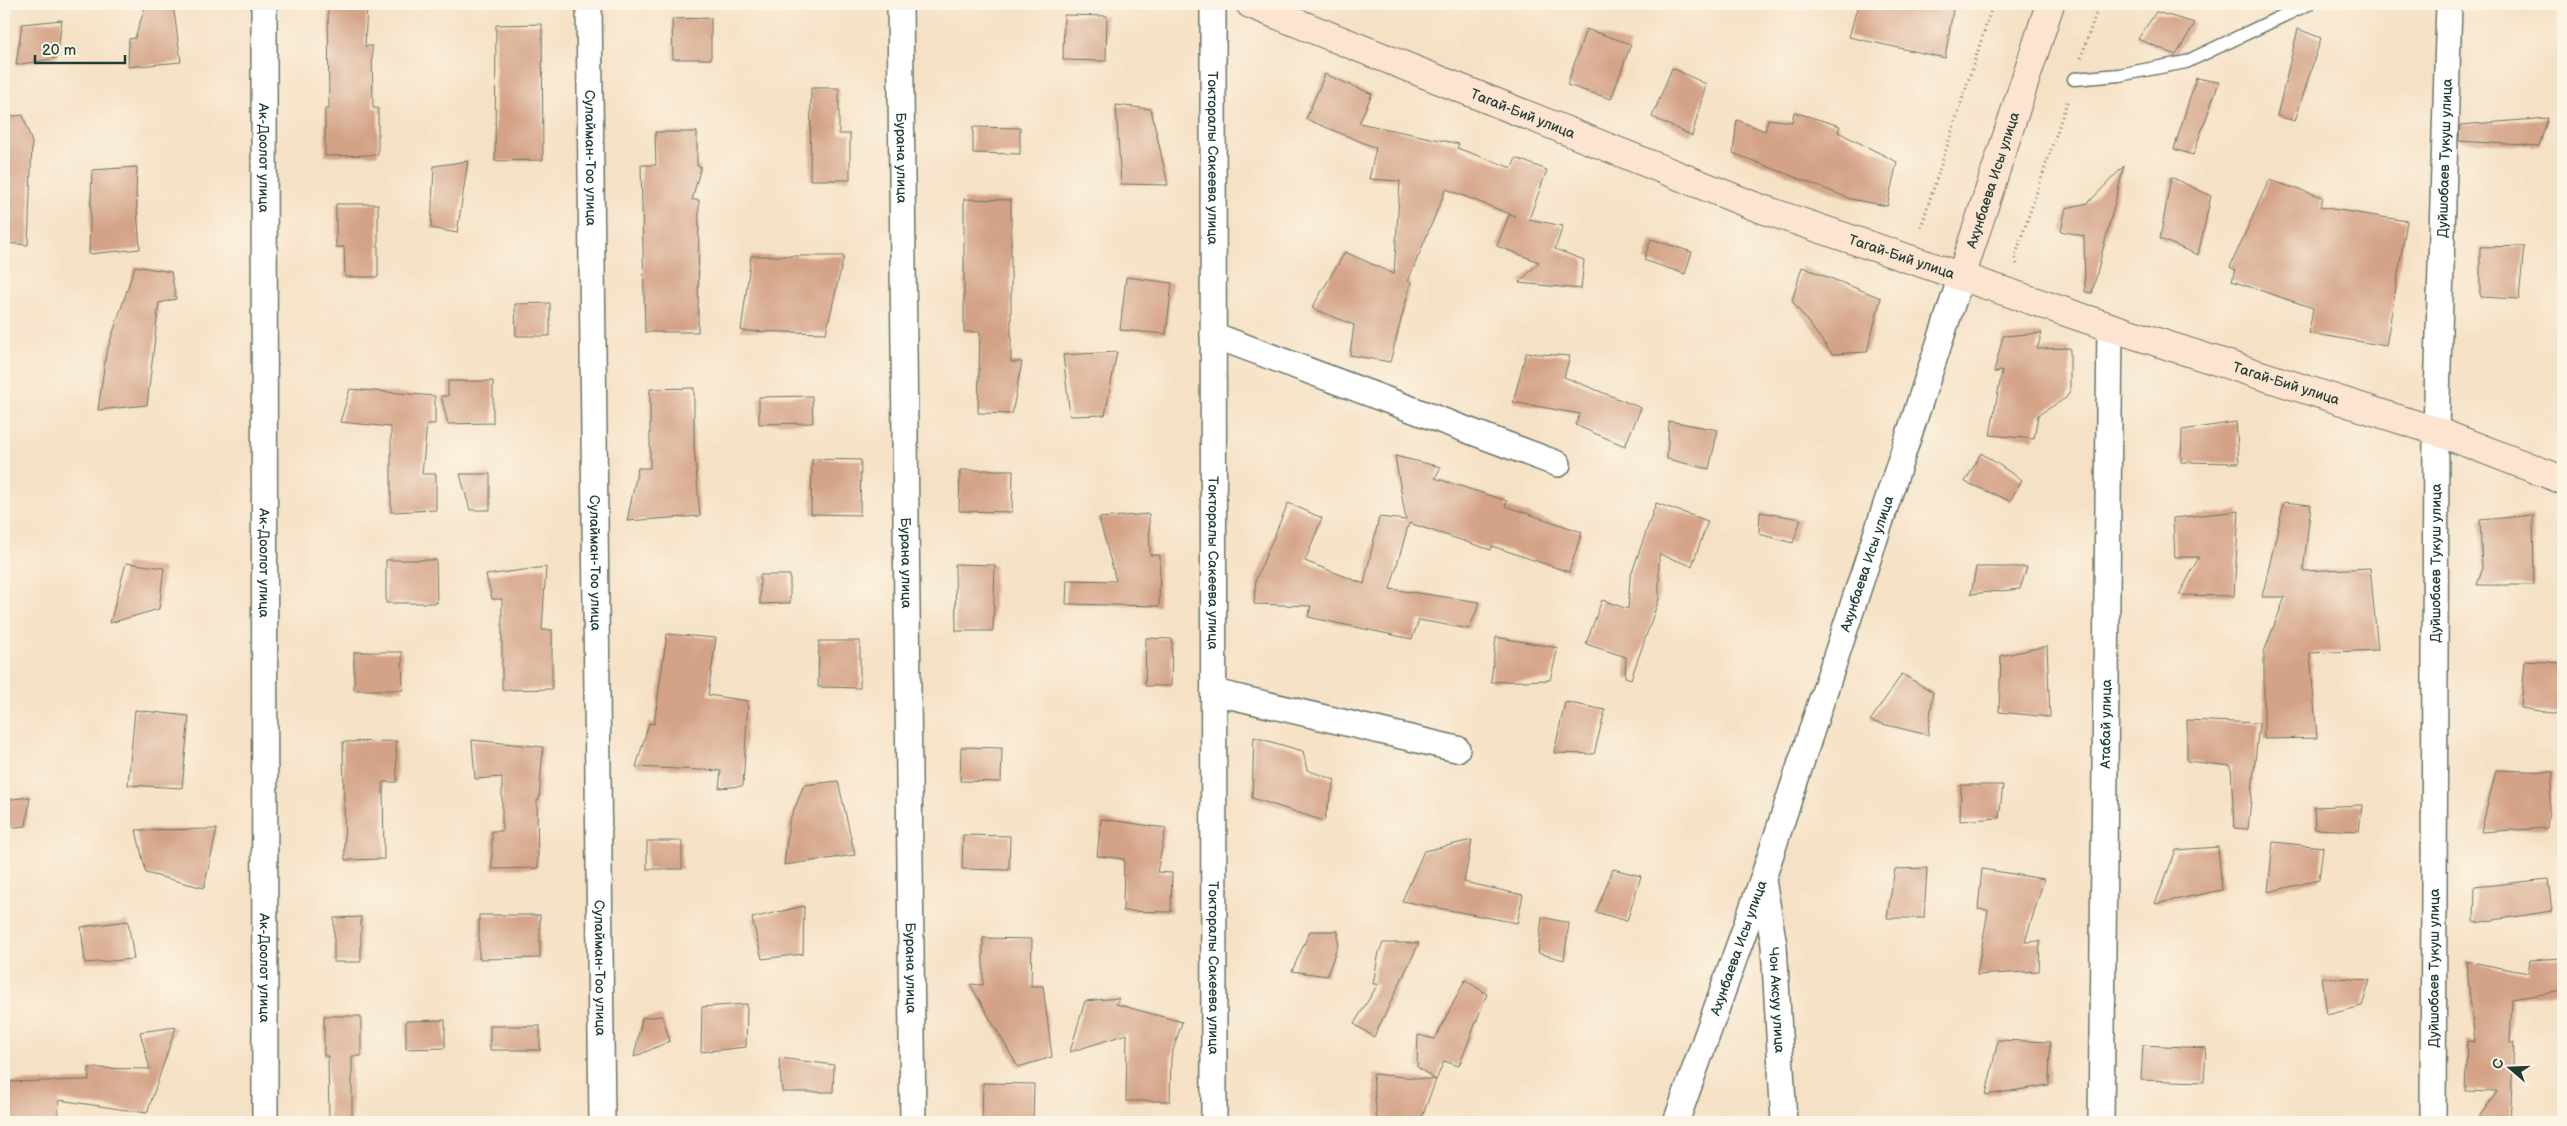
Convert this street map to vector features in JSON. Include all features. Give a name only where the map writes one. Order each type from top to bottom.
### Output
[{"type":"street","name":"Ак-Доолот улица","points":[[264,4],[265,1122]]},
{"type":"street","name":"Сулайман-Тоо улица","points":[[590,4],[602,1122]]},
{"type":"street","name":"Бурана улица","points":[[900,4],[913,1122]]},
{"type":"street","name":"Токторалы Сакеева улица","points":[[1213,4],[1214,1122]]},
{"type":"street","name":"Тагай-Бий улица","points":[[1250,4],[1759,208],[2110,328],[2436,431],[2563,480]]},
{"type":"street","name":"Ахунбаева Исы улица","points":[[1676,1122],[1763,878],[2050,4]]},
{"type":"street","name":"Дуйшобаев Тукуш улица","points":[[2433,1122],[2436,431],[2449,4]]},
{"type":"street","name":"Атабай улица","points":[[2100,1122],[2110,328]]},
{"type":"street","points":[[1213,335],[1558,464]]},
{"type":"street","points":[[1214,692],[1457,749]]},
{"type":"street","name":"Чон Аксуу улица","points":[[1763,878],[1774,945],[1784,1122]]},
{"type":"lane","points":[[2074,79],[2119,75],[2186,62],[2308,4]]},
{"type":"path","points":[[1921,227],[1993,4]]},
{"type":"path","points":[[2015,257],[2099,4]]},
{"type":"building","points":[[146,4],[173,4],[181,62],[128,67],[129,39],[135,38]]},
{"type":"building","points":[[328,4],[367,4],[365,46],[372,46],[373,108],[378,108],[378,155],[325,156],[325,109],[329,109]]},
{"type":"building","points":[[1858,4],[1954,4],[1945,58],[1849,37]]},
{"type":"building","points":[[2156,12],[2195,23],[2176,55],[2138,39]]},
{"type":"building","points":[[1064,15],[1107,16],[1106,61],[1063,60]]},
{"type":"building","points":[[711,18],[711,59],[673,59],[672,19]]},
{"type":"building","points":[[62,20],[57,58],[16,65],[22,24]]},
{"type":"building","points":[[542,24],[543,160],[495,161],[496,25]]},
{"type":"building","points":[[1586,29],[1631,44],[1611,99],[1567,85]]},
{"type":"building","points":[[2298,29],[2321,38],[2295,121],[2277,116]]},
{"type":"building","points":[[1672,68],[1706,84],[1692,136],[1652,117]]},
{"type":"building","points":[[1325,74],[1372,94],[1359,123],[1459,144],[1457,148],[1512,168],[1516,158],[1547,170],[1529,219],[1563,226],[1555,249],[1584,260],[1581,289],[1519,283],[1539,262],[1497,246],[1509,215],[1515,216],[1446,189],[1408,281],[1411,282],[1390,362],[1350,355],[1354,325],[1312,308],[1345,252],[1394,274],[1400,181],[1369,179],[1376,148],[1306,119]]},
{"type":"building","points":[[2196,78],[2219,82],[2193,155],[2174,149]]},
{"type":"building","points":[[811,88],[839,88],[839,134],[850,134],[850,180],[810,180]]},
{"type":"building","points":[[1116,105],[1151,109],[1168,185],[1121,184]]},
{"type":"building","points":[[1794,112],[1840,126],[1838,132],[1897,162],[1887,206],[1851,199],[1733,153],[1737,120],[1765,131],[1768,119],[1792,122]]},
{"type":"building","points":[[23,115],[32,143],[28,245],[4,243],[4,117]]},
{"type":"building","points":[[2548,118],[2539,146],[2459,141],[2460,125]]},
{"type":"building","points":[[973,127],[1020,128],[1020,154],[973,153]]},
{"type":"building","points":[[655,132],[697,132],[697,166],[701,166],[692,200],[699,200],[698,332],[645,332],[641,165],[656,165]]},
{"type":"building","points":[[468,161],[457,233],[431,228],[434,166]]},
{"type":"building","points":[[2124,166],[2092,293],[2085,292],[2084,236],[2061,231],[2066,208],[2088,203]]},
{"type":"building","points":[[137,167],[136,194],[140,249],[89,254],[92,170]]},
{"type":"building","points":[[2171,177],[2211,196],[2198,255],[2160,239]]},
{"type":"building","points":[[2269,180],[2323,197],[2320,207],[2407,221],[2386,346],[2309,333],[2313,308],[2232,281],[2235,270],[2230,267]]},
{"type":"building","points":[[964,199],[1011,200],[1011,362],[1022,362],[1012,414],[978,413],[980,332],[964,332]]},
{"type":"building","points":[[336,204],[378,204],[378,277],[345,277],[344,247],[336,247]]},
{"type":"building","points":[[1651,239],[1692,252],[1685,274],[1644,260]]},
{"type":"building","points":[[2524,246],[2519,299],[2480,297],[2480,247]]},
{"type":"building","points":[[751,256],[844,256],[826,333],[741,331]]},
{"type":"building","points":[[135,266],[171,272],[176,299],[159,303],[147,405],[98,410],[106,354]]},
{"type":"building","points":[[1802,267],[1881,298],[1867,352],[1832,354],[1792,301]]},
{"type":"building","points":[[1126,277],[1172,283],[1166,334],[1120,330]]},
{"type":"building","points":[[550,303],[550,336],[516,336],[515,304]]},
{"type":"building","points":[[2042,333],[2037,349],[2070,348],[2070,391],[2066,398],[2038,415],[2034,439],[1990,435],[2002,371],[1994,372],[2003,336]]},
{"type":"building","points":[[1117,352],[1105,415],[1070,416],[1063,355]]},
{"type":"building","points":[[1526,353],[1570,356],[1564,377],[1641,408],[1625,446],[1575,425],[1580,414],[1513,402]]},
{"type":"building","points":[[448,381],[493,381],[493,423],[448,424],[441,396],[448,396]]},
{"type":"building","points":[[694,388],[694,446],[700,516],[627,521],[638,468],[650,468],[650,389]]},
{"type":"building","points":[[350,389],[435,396],[435,424],[427,424],[422,474],[436,474],[436,510],[391,512],[391,427],[340,422]]},
{"type":"building","points":[[812,396],[813,423],[759,424],[759,397]]},
{"type":"building","points":[[1669,421],[1718,430],[1709,469],[1667,459]]},
{"type":"building","points":[[2236,422],[2239,463],[2181,462],[2182,430]]},
{"type":"building","points":[[1981,453],[2022,480],[2010,501],[1965,482]]},
{"type":"building","points":[[1395,456],[1441,467],[1435,478],[1507,501],[1505,506],[1582,532],[1569,572],[1492,546],[1491,550],[1409,523],[1390,589],[1480,602],[1469,629],[1419,620],[1412,639],[1308,617],[1311,606],[1254,604],[1256,579],[1288,503],[1322,518],[1305,561],[1364,584],[1379,517],[1406,520]]},
{"type":"building","points":[[812,459],[861,460],[860,515],[811,514]]},
{"type":"building","points":[[960,470],[1013,470],[1012,512],[959,511]]},
{"type":"building","points":[[460,474],[490,474],[490,510],[470,510]]},
{"type":"building","points":[[2284,502],[2311,505],[2303,571],[2370,568],[2378,650],[2310,653],[2317,738],[2264,739],[2264,652],[2285,597],[2262,597]]},
{"type":"building","points":[[1656,503],[1708,521],[1692,566],[1659,554],[1659,599],[1631,679],[1625,677],[1626,657],[1586,644],[1602,600],[1628,609],[1630,578]]},
{"type":"building","points":[[2239,511],[2234,596],[2179,595],[2199,557],[2175,557],[2173,518]]},
{"type":"building","points":[[1760,512],[1801,519],[1793,543],[1759,534]]},
{"type":"building","points":[[1149,514],[1150,555],[1160,555],[1159,606],[1066,604],[1067,580],[1116,581],[1099,518]]},
{"type":"building","points":[[2533,515],[2534,585],[2477,585],[2482,570],[2480,520]]},
{"type":"building","points":[[386,560],[436,560],[437,603],[386,603]]},
{"type":"building","points":[[126,563],[164,568],[159,609],[110,623]]},
{"type":"building","points":[[955,564],[995,565],[993,631],[956,631]]},
{"type":"building","points":[[546,567],[542,630],[552,630],[552,689],[502,690],[502,599],[492,599],[486,575]]},
{"type":"building","points":[[1976,567],[2027,567],[2020,589],[1971,594]]},
{"type":"building","points":[[760,575],[790,575],[790,603],[760,604]]},
{"type":"building","points":[[667,634],[716,638],[708,695],[748,701],[743,786],[719,788],[721,771],[636,767],[649,723],[654,724]]},
{"type":"building","points":[[1496,637],[1558,648],[1550,680],[1491,682]]},
{"type":"building","points":[[1146,638],[1172,639],[1171,686],[1145,686]]},
{"type":"building","points":[[819,641],[860,641],[860,688],[818,687]]},
{"type":"building","points":[[2047,646],[2050,717],[1999,712],[2001,656]]},
{"type":"building","points":[[354,652],[402,652],[403,690],[354,690]]},
{"type":"building","points":[[2525,661],[2563,663],[2563,715],[2521,708]]},
{"type":"building","points":[[1902,674],[1933,692],[1928,735],[1870,721]]},
{"type":"building","points":[[1565,702],[1605,710],[1594,754],[1554,753]]},
{"type":"building","points":[[135,710],[189,716],[182,788],[128,785]]},
{"type":"building","points":[[2187,720],[2259,723],[2248,829],[2234,828],[2231,766],[2187,761]]},
{"type":"building","points":[[1254,737],[1303,751],[1307,770],[1335,780],[1324,821],[1252,798]]},
{"type":"building","points":[[472,740],[543,747],[539,800],[537,800],[538,868],[492,869],[492,831],[502,831],[502,777],[475,779]]},
{"type":"building","points":[[396,741],[397,782],[383,782],[384,859],[345,860],[343,742]]},
{"type":"building","points":[[961,747],[1002,748],[1001,782],[960,781]]},
{"type":"building","points":[[2496,770],[2553,772],[2547,828],[2481,832]]},
{"type":"building","points":[[838,781],[855,855],[784,865],[789,822],[804,785]]},
{"type":"building","points":[[1961,785],[2003,785],[1999,818],[1960,821]]},
{"type":"building","points":[[30,797],[26,826],[4,828],[4,800]]},
{"type":"building","points":[[2362,805],[2359,831],[2315,829],[2314,807]]},
{"type":"building","points":[[1101,819],[1166,828],[1157,872],[1172,873],[1171,912],[1123,911],[1124,859],[1097,856]]},
{"type":"building","points":[[217,829],[204,888],[146,873],[136,830]]},
{"type":"building","points":[[963,835],[1010,836],[1009,870],[962,869]]},
{"type":"building","points":[[1472,840],[1464,882],[1523,895],[1517,923],[1402,901],[1424,851]]},
{"type":"building","points":[[647,841],[682,841],[682,869],[647,869]]},
{"type":"building","points":[[2273,842],[2323,847],[2319,880],[2268,892]]},
{"type":"building","points":[[2218,847],[2222,890],[2155,904],[2176,850]]},
{"type":"building","points":[[1927,868],[1924,918],[1887,918],[1895,869]]},
{"type":"building","points":[[1613,869],[1641,876],[1627,921],[1596,912]]},
{"type":"building","points":[[1982,869],[2044,879],[2025,942],[2040,941],[2039,971],[1977,975],[1988,910],[1978,909]]},
{"type":"building","points":[[2548,879],[2552,911],[2474,923],[2475,887]]},
{"type":"building","points":[[804,906],[803,954],[762,959],[752,918]]},
{"type":"building","points":[[479,915],[540,915],[540,958],[479,959]]},
{"type":"building","points":[[361,917],[361,962],[334,962],[334,918]]},
{"type":"building","points":[[1542,917],[1569,923],[1564,960],[1538,953]]},
{"type":"building","points":[[128,921],[134,959],[85,963],[81,927]]},
{"type":"building","points":[[1310,931],[1338,931],[1338,944],[1327,976],[1292,971]]},
{"type":"building","points":[[983,938],[1032,939],[1031,986],[1043,986],[1052,1057],[1018,1067],[970,984],[983,985]]},
{"type":"building","points":[[1383,943],[1419,943],[1374,1037],[1354,1024],[1378,984],[1373,984],[1379,952]]},
{"type":"building","points":[[2563,958],[2563,991],[2512,999],[2510,1043],[2514,1043],[2510,1122],[2476,1121],[2497,1092],[2465,1091],[2467,1041],[2475,1042],[2466,961],[2528,973],[2530,960]]},
{"type":"building","points":[[2322,977],[2370,980],[2362,1006],[2327,1015]]},
{"type":"building","points":[[1465,980],[1487,994],[1459,1066],[1444,1061],[1436,1080],[1417,1067],[1418,1035],[1435,1039]]},
{"type":"building","points":[[1119,998],[1116,1004],[1182,1022],[1171,1057],[1170,1101],[1126,1101],[1127,1034],[1070,1052],[1085,1001]]},
{"type":"building","points":[[747,1004],[746,1047],[701,1052],[702,1007]]},
{"type":"building","points":[[324,1016],[361,1016],[361,1056],[352,1056],[352,1122],[329,1122],[328,1056],[324,1056]]},
{"type":"building","points":[[662,1016],[670,1041],[634,1057],[642,1018]]},
{"type":"building","points":[[445,1020],[445,1048],[406,1049],[406,1021]]},
{"type":"building","points":[[490,1026],[540,1026],[540,1050],[490,1050]]},
{"type":"building","points":[[176,1027],[147,1113],[59,1100],[57,1122],[4,1122],[4,1082],[89,1080],[89,1068],[150,1069],[140,1032]]},
{"type":"building","points":[[1998,1040],[2050,1042],[2049,1085],[1986,1095]]},
{"type":"building","points":[[2143,1045],[2206,1048],[2204,1082],[2141,1080]]},
{"type":"building","points":[[779,1058],[834,1065],[833,1092],[782,1092]]},
{"type":"building","points":[[1373,1074],[1436,1080],[1420,1122],[1377,1122]]},
{"type":"building","points":[[983,1083],[1034,1084],[1033,1122],[982,1122]]}]
